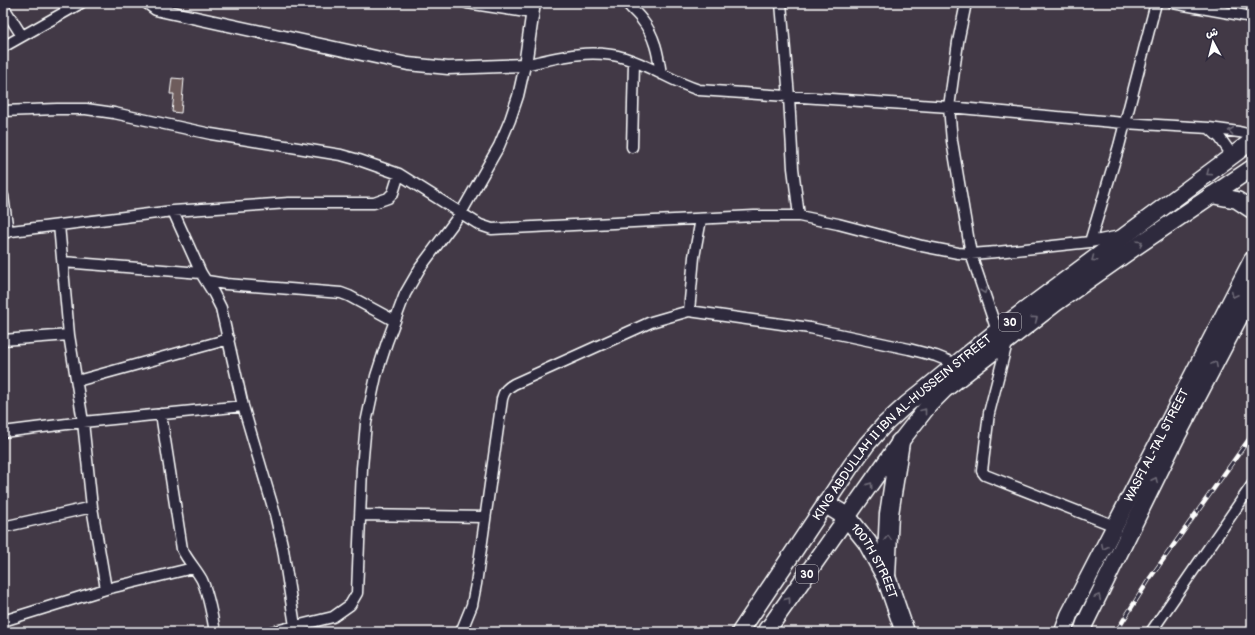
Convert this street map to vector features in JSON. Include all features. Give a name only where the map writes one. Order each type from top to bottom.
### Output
[{"type":"highway","points":[[886,577],[889,514],[900,442]]},
{"type":"highway","name":"100TH STREET","points":[[826,504],[848,517],[867,542],[886,577],[905,632]]},
{"type":"main road","name":"KING ABDULLAH II IBN AL-HUSSEIN STREET","points":[[768,631],[900,442],[929,405],[1003,335],[1126,235],[1252,141]]},
{"type":"main road","name":"KING ABDULLAH II IBN AL-HUSSEIN STREET","points":[[740,632],[863,450],[884,425],[907,404],[956,364],[1056,303],[1252,168]]},
{"type":"main road","points":[[1212,195],[1237,200],[1252,210]]},
{"type":"main road","name":"WASFI AL-TAL STREET","points":[[1063,632],[1069,615],[1252,260]]},
{"type":"main road","name":"WASFI AL-TAL STREET","points":[[1082,632],[1085,623],[1176,438],[1252,292]]},
{"type":"main road","points":[[751,617],[768,631]]},
{"type":"street","points":[[3,47],[81,3]]},
{"type":"street","points":[[148,3],[156,9],[164,11],[408,64],[448,68],[524,65],[574,54],[595,53],[625,58],[684,86],[698,90],[949,107],[1124,123],[1209,128],[1239,132],[1252,136]]},
{"type":"street","points":[[271,632],[333,617],[350,605],[354,600],[357,593],[362,468],[366,423],[376,376],[387,342],[405,294],[420,268],[461,213],[499,146],[518,96],[533,8],[467,3]]},
{"type":"street","points":[[627,3],[635,13],[642,18],[652,34],[658,50],[661,74]]},
{"type":"street","points":[[781,3],[793,168],[799,216]]},
{"type":"street","points":[[966,3],[958,42],[949,107],[952,140],[971,254],[1003,335],[989,413],[982,471],[985,475],[1115,526]]},
{"type":"street","points":[[1090,242],[1156,3]]},
{"type":"street","points":[[1172,3],[1252,17]]},
{"type":"street","points":[[3,6],[22,36]]},
{"type":"street","points":[[632,147],[634,62]]},
{"type":"street","points":[[3,111],[86,109],[114,113],[211,134],[341,155],[400,174],[480,225],[492,229],[754,216],[799,216],[838,224],[922,246],[971,254],[1090,242],[1126,235]]},
{"type":"street","points":[[1209,128],[1220,138],[1232,155]]},
{"type":"street","points":[[3,196],[6,232],[173,210],[289,203],[374,203],[388,198],[393,193],[400,174]]},
{"type":"street","points":[[173,210],[204,277],[221,308],[243,406],[282,542],[294,626]]},
{"type":"street","points":[[689,311],[694,257],[701,219]]},
{"type":"street","points":[[59,225],[69,335],[83,422],[92,507],[106,589]]},
{"type":"street","points":[[63,262],[204,277],[226,284],[341,293],[395,321]]},
{"type":"street","points":[[461,632],[472,605],[502,399],[507,388],[651,322],[689,311],[810,328],[909,349],[936,356],[956,364]]},
{"type":"street","points":[[3,340],[69,335]]},
{"type":"street","points":[[76,381],[229,339]]},
{"type":"street","points":[[3,432],[83,422],[243,406]]},
{"type":"street","points":[[161,414],[182,549],[206,591],[215,632]]},
{"type":"street","points":[[1151,632],[1252,485]]},
{"type":"street","points":[[3,527],[92,507]]},
{"type":"street","points":[[360,515],[485,517]]},
{"type":"street","points":[[3,621],[106,589],[193,568]]},
{"type":"building","points":[[172,78],[184,79],[181,113],[172,112],[174,94],[170,94]]},
{"type":"railway","points":[[1116,632],[1150,578],[1252,435]]}]
